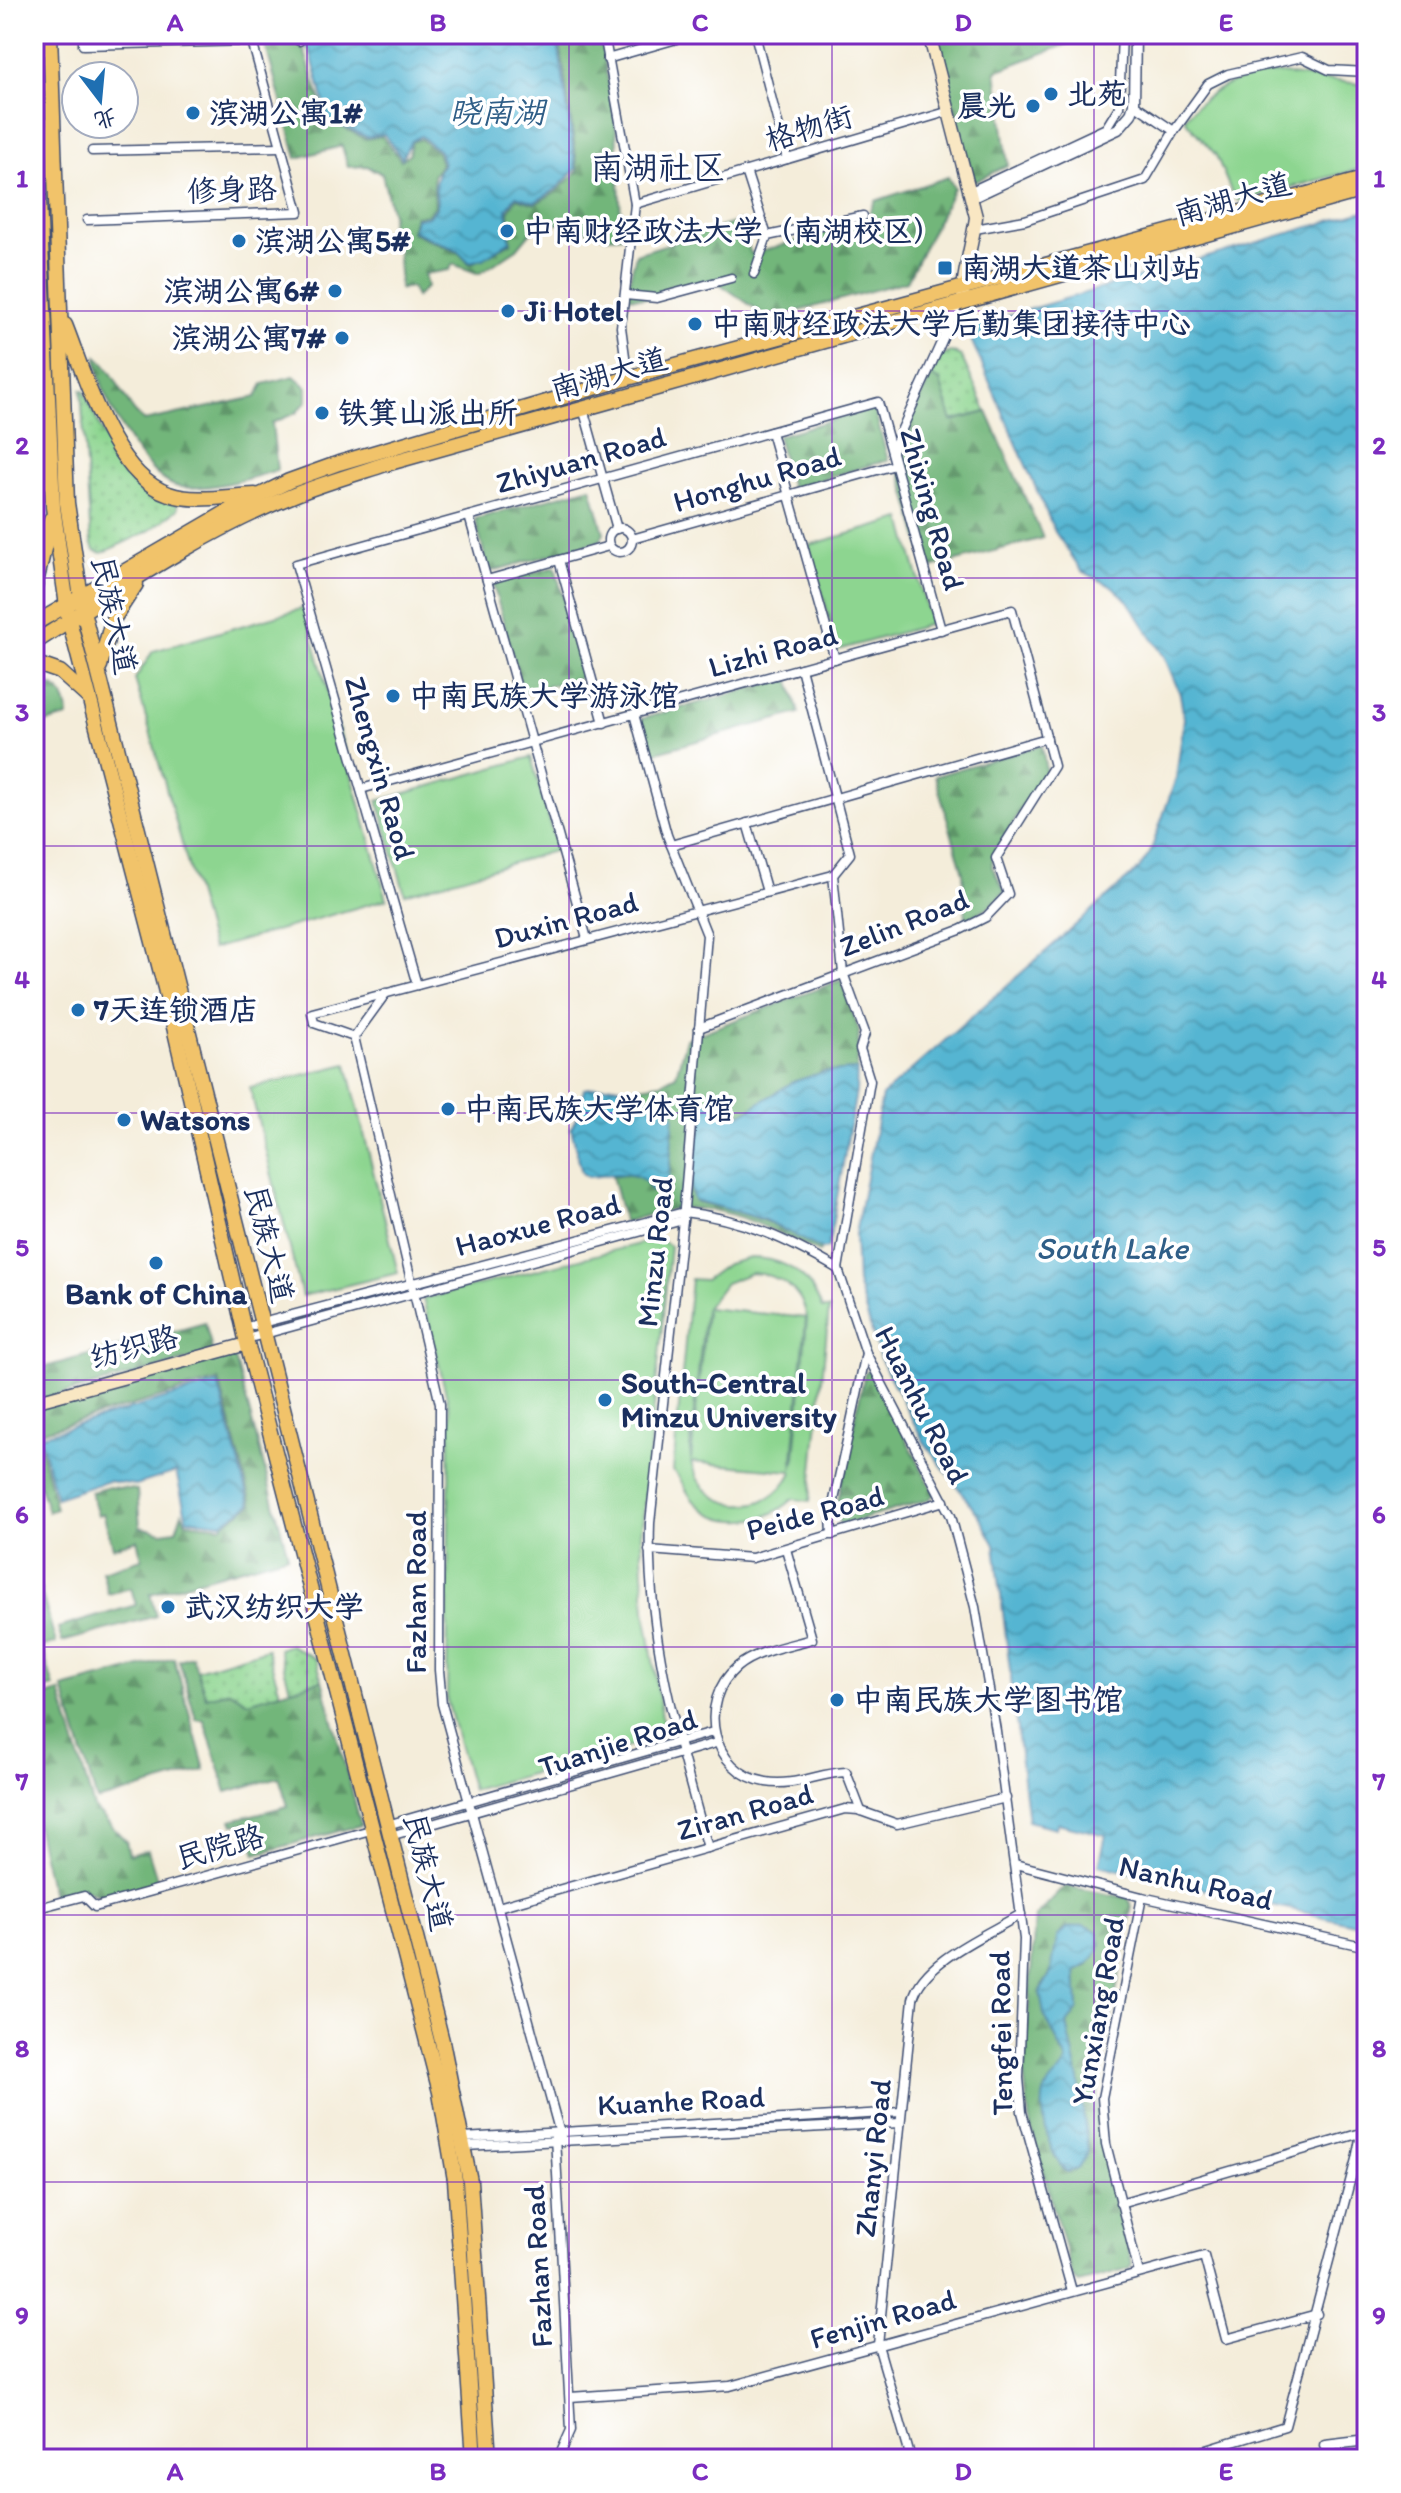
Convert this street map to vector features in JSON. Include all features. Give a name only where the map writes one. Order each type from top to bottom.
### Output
[{"type":"main road","name":"民族大道","points":[[50,34],[67,503],[82,604],[262,1328],[391,1830],[464,2142],[474,2224],[489,2459]]},
{"type":"main road","points":[[929,34],[972,194],[975,229],[962,297]]},
{"type":"main road","name":"民族大道","points":[[34,91],[53,507],[69,620],[165,988],[245,1337],[429,2042],[452,2158],[474,2459]]},
{"type":"main road","name":"南湖大道","points":[[34,624],[67,604],[82,604],[141,577],[193,546],[294,495],[386,464],[1367,178]]},
{"type":"main road","name":"南湖大道","points":[[34,643],[69,620],[82,604],[259,494],[354,459],[628,378],[962,297],[1367,189]]},
{"type":"main road","points":[[62,317],[102,416],[140,477],[161,491],[183,497],[259,494]]},
{"type":"main road","points":[[34,591],[53,507]]},
{"type":"main road","points":[[99,676],[112,621],[141,577]]},
{"type":"main road","points":[[34,663],[60,672],[89,698]]},
{"type":"main road","name":"纺织路","points":[[34,1402],[245,1337]]},
{"type":"street","name":"修身路","points":[[83,34],[83,45],[251,38],[299,212],[87,220]]},
{"type":"street","points":[[604,34],[635,204],[621,327],[628,378]]},
{"type":"street","points":[[607,59],[694,34]]},
{"type":"street","points":[[755,34],[787,159]]},
{"type":"street","points":[[972,194],[1106,128],[1119,107],[1122,34]]},
{"type":"street","points":[[972,194],[1118,129],[1131,114],[1134,104],[1135,34]]},
{"type":"street","points":[[975,229],[1025,220],[1145,180],[1174,131],[1208,84],[1228,74],[1302,57],[1329,70],[1367,72]]},
{"type":"street","points":[[1134,104],[1174,131]]},
{"type":"street","name":"格物街","points":[[635,204],[950,111]]},
{"type":"street","points":[[92,151],[280,147]]},
{"type":"street","points":[[746,171],[767,236],[754,274]]},
{"type":"street","points":[[767,236],[863,216]]},
{"type":"street","points":[[625,295],[657,298],[731,278]]},
{"type":"street","points":[[891,451],[962,297]]},
{"type":"street","name":"Zhixing Road","points":[[878,402],[941,630]]},
{"type":"street","name":"Zhiyuan Road","points":[[296,564],[878,402]]},
{"type":"street","points":[[583,408],[617,529]]},
{"type":"street","points":[[771,432],[835,659]]},
{"type":"street","name":"Honghu Road","points":[[632,539],[895,465]]},
{"type":"street","points":[[469,516],[587,939]]},
{"type":"street","points":[[617,529],[625,529],[632,539],[630,547],[624,552],[615,552],[609,546],[610,534],[617,529]]},
{"type":"street","points":[[487,580],[609,546]]},
{"type":"street","points":[[559,560],[604,723]]},
{"type":"street","name":"Zhengxin Raod","points":[[296,564],[417,985]]},
{"type":"street","name":"Lizhi Road","points":[[361,789],[1012,610]]},
{"type":"street","name":"Zelin Road","points":[[699,1028],[960,930],[994,911],[1009,891],[996,858],[1053,769],[1012,610]]},
{"type":"street","points":[[801,668],[850,854],[833,875]]},
{"type":"street","name":"Minzu Road","points":[[634,714],[671,845],[707,935],[683,1216],[649,1550],[658,1652],[678,1742],[708,1848]]},
{"type":"street","points":[[671,845],[1047,738]]},
{"type":"street","points":[[747,823],[767,892]]},
{"type":"street","name":"Huanhu Road","points":[[833,875],[843,973],[865,1033],[860,1049],[870,1081],[838,1269],[866,1353],[944,1501],[975,1607],[1015,1864]]},
{"type":"street","name":"Duxin Road","points":[[354,1037],[314,1023],[312,1013],[833,875]]},
{"type":"street","points":[[354,1037],[386,993]]},
{"type":"street","name":"Fazhan Road","points":[[354,1037],[441,1414],[440,1691],[558,2137],[571,2430],[558,2459]]},
{"type":"street","name":"Haoxue Road","points":[[245,1337],[262,1328],[683,1216],[733,1219],[766,1230],[838,1269]]},
{"type":"street","points":[[832,1535],[831,1514],[866,1353]]},
{"type":"street","name":"Peide Road","points":[[649,1550],[740,1559],[786,1549],[944,1501]]},
{"type":"street","points":[[713,1732],[717,1697],[733,1670],[750,1659],[812,1639],[786,1549]]},
{"type":"street","name":"Tuanjie Road","points":[[376,1834],[472,1813],[716,1743],[713,1732],[469,1802],[391,1830]]},
{"type":"street","points":[[716,1743],[737,1768],[766,1782],[791,1782],[846,1772],[861,1811]]},
{"type":"street","name":"Ziran Road","points":[[498,1907],[845,1809],[861,1811],[897,1824],[1006,1798]]},
{"type":"street","name":"民院路","points":[[34,1909],[84,1896],[95,1907],[376,1834]]},
{"type":"street","name":"Nanhu Road","points":[[1015,1864],[1142,1897],[1367,1947]]},
{"type":"street","name":"Tengfei Road","points":[[1015,1864],[1025,1953],[1021,2104],[1072,2291]]},
{"type":"street","name":"Yunxiang Road","points":[[1139,2273],[1104,2132],[1102,2098],[1142,1897]]},
{"type":"street","name":"Zhanyi Road","points":[[911,2459],[878,2345],[901,2112],[917,1988],[941,1962],[1021,1914]]},
{"type":"street","points":[[1128,2459],[1197,2453],[1285,2426],[1317,2314],[1367,2105]]},
{"type":"street","name":"Kuanhe Road","points":[[558,2137],[901,2112]]},
{"type":"street","name":"Kuanhe Road","points":[[464,2142],[900,2123]]},
{"type":"street","points":[[1120,2203],[1361,2133]]},
{"type":"street","name":"Fenjin Road","points":[[570,2397],[730,2386],[1204,2256],[1226,2339],[1317,2314]]},
{"type":"street","points":[[1325,2445],[1367,2440]]},
{"type":"green space","points":[[253,34],[303,34],[302,44],[327,120],[366,139],[382,136],[401,160],[409,154],[411,142],[421,139],[437,152],[441,164],[433,176],[435,206],[427,215],[415,216],[411,232],[459,253],[470,264],[511,243],[509,210],[517,198],[535,204],[557,191],[578,171],[561,49],[553,34],[600,34],[616,127],[622,236],[607,237],[573,226],[540,221],[517,249],[479,274],[453,264],[449,270],[424,274],[427,287],[416,297],[411,287],[400,289],[397,241],[371,247],[370,238],[390,230],[392,214],[382,174],[367,166],[348,167],[342,146],[297,158],[265,44],[255,43]]},
{"type":"green space","points":[[934,34],[1094,34],[996,71],[1008,165],[974,182]]},
{"type":"green space","points":[[1275,73],[1367,85],[1367,167],[1239,201],[1233,196],[1216,155],[1184,119],[1203,100],[1225,86]]},
{"type":"green space","points":[[948,177],[954,188],[907,281],[770,319],[713,279],[657,298],[625,297],[636,254],[740,221],[751,254],[866,221],[875,201]]},
{"type":"green space","points":[[951,352],[961,356],[987,412],[951,421],[940,381],[931,376],[941,356]]},
{"type":"green space","points":[[97,357],[144,421],[256,397],[263,384],[294,376],[307,387],[307,401],[296,413],[272,423],[277,470],[216,485],[180,487],[166,481],[152,469],[124,432],[104,391]]},
{"type":"green space","points":[[931,376],[940,381],[952,421],[987,412],[1043,538],[927,569],[895,452]]},
{"type":"green space","points":[[81,390],[109,444],[129,473],[142,485],[177,504],[178,509],[149,531],[102,553],[94,550],[91,542]]},
{"type":"green space","points":[[874,408],[888,460],[791,488],[777,436]]},
{"type":"green space","points":[[591,487],[604,533],[600,541],[489,572],[475,519]]},
{"type":"green space","points":[[902,519],[931,624],[838,650],[809,545]]},
{"type":"green space","points":[[555,567],[585,676],[523,693],[493,584]]},
{"type":"green space","points":[[304,608],[387,899],[212,949],[135,679],[153,651]]},
{"type":"green space","points":[[789,678],[799,713],[650,754],[641,719]]},
{"type":"green space","points":[[34,679],[59,691],[66,702],[68,717],[34,726]]},
{"type":"green space","points":[[1042,745],[1046,771],[993,854],[992,867],[1005,891],[990,906],[966,920],[963,873],[935,776]]},
{"type":"green space","points":[[531,757],[557,850],[405,894],[378,801]]},
{"type":"green space","points":[[841,980],[859,1031],[857,1070],[824,1072],[793,1082],[739,1116],[730,1114],[722,1102],[705,1102],[693,1152],[692,1183],[696,1202],[770,1224],[815,1244],[821,1249],[819,1252],[754,1222],[703,1209],[670,1209],[624,1222],[612,1176],[641,1177],[652,1190],[674,1114],[626,1088],[661,1083],[676,1075],[686,1039]]},
{"type":"green space","points":[[347,1064],[398,1273],[302,1296],[250,1088]]},
{"type":"green space","points":[[658,1239],[670,1246],[641,1536],[645,1611],[664,1729],[658,1739],[472,1790],[447,1700],[450,1410],[423,1299]]},
{"type":"green space","points":[[750,1258],[785,1265],[811,1287],[822,1309],[829,1309],[810,1501],[793,1499],[770,1514],[744,1520],[730,1520],[705,1510],[694,1501],[673,1471],[691,1279],[705,1280],[727,1264]],"holes":[[[751,1273],[771,1276],[794,1291],[807,1318],[706,1308],[725,1283]],[[705,1310],[691,1460],[690,1448]],[[806,1319],[795,1457],[792,1469]],[[691,1462],[792,1472],[782,1487],[769,1498],[754,1503],[738,1504],[722,1500],[709,1492],[698,1479]]]},
{"type":"green space","points":[[205,1323],[213,1353],[34,1402],[34,1370]]},
{"type":"green space","points":[[233,1351],[288,1555],[150,1594],[156,1616],[62,1642],[58,1628],[136,1605],[131,1588],[108,1594],[102,1571],[142,1559],[137,1540],[113,1547],[103,1513],[98,1515],[91,1492],[109,1487],[137,1490],[140,1527],[162,1532],[176,1530],[182,1513],[186,1522],[221,1526],[252,1504],[219,1380],[37,1433],[56,1509],[48,1512],[34,1468],[34,1407]]},
{"type":"green space","points":[[870,1370],[935,1494],[928,1500],[842,1525],[836,1518],[836,1510],[865,1372]]},
{"type":"green space","points":[[34,1567],[56,1643],[34,1649]]},
{"type":"green space","points":[[290,1645],[316,1659],[322,1680],[290,1689],[279,1649]]},
{"type":"green space","points":[[267,1649],[280,1692],[248,1702],[230,1691],[205,1697],[197,1670]]},
{"type":"green space","points":[[44,1654],[54,1687],[34,1693],[34,1657]]},
{"type":"green space","points":[[192,1656],[206,1697],[230,1691],[248,1702],[322,1680],[361,1825],[256,1854],[247,1822],[234,1825],[232,1820],[288,1806],[279,1777],[227,1792],[204,1720],[196,1719],[179,1660]]},
{"type":"green space","points":[[174,1658],[205,1770],[97,1801],[63,1688]]},
{"type":"green space","points":[[60,1692],[94,1808],[126,1841],[129,1855],[148,1850],[158,1882],[103,1897],[81,1888],[52,1896],[34,1816],[34,1699]]},
{"type":"green space","points":[[1065,1886],[1128,1898],[1132,1906],[1096,2101],[1105,2158],[1132,2263],[1130,2269],[1079,2283],[1073,2278],[1029,2119],[1024,2074],[1035,1917]],"holes":[[[1083,1925],[1097,1931],[1101,1944],[1088,1966],[1076,1971],[1078,2009],[1067,2024],[1079,2080],[1088,2152],[1074,2171],[1055,2158],[1043,2103],[1067,2061],[1044,2014],[1042,1986],[1052,1967],[1062,1931]]]},
{"type":"water","name":"晓南湖","points":[[305,34],[315,37],[324,34],[493,34],[496,42],[522,39],[539,44],[550,36],[559,49],[576,169],[556,189],[535,202],[516,196],[507,209],[510,241],[483,259],[469,262],[457,250],[413,231],[416,218],[428,217],[437,207],[436,180],[443,164],[439,151],[421,136],[411,141],[402,158],[384,134],[367,137],[329,120],[310,51],[303,43]]},
{"type":"water","name":"South Lake","points":[[1367,210],[1367,1927],[1099,1865],[1106,1835],[1057,1823],[1056,1828],[1028,1821],[995,1545],[980,1517],[924,1442],[880,1358],[857,1283],[855,1234],[882,1096],[1139,869],[1150,853],[1176,778],[1184,719],[1180,694],[1165,658],[1128,601],[1113,587],[1082,571],[1055,532],[966,328]]},
{"type":"water","points":[[857,1070],[856,1092],[828,1248],[821,1249],[763,1219],[694,1200],[691,1190],[697,1119],[704,1102],[720,1100],[730,1114],[739,1116],[793,1082],[824,1072]]},
{"type":"water","points":[[615,1085],[655,1101],[674,1114],[668,1187],[651,1191],[647,1183],[633,1175],[588,1177],[582,1173],[571,1128],[579,1112],[584,1089]]},
{"type":"water","points":[[218,1383],[250,1504],[222,1523],[187,1519],[176,1472],[136,1485],[108,1481],[56,1498],[40,1436]]},
{"type":"water","points":[[1083,1925],[1097,1931],[1099,1945],[1096,1956],[1076,1971],[1078,2009],[1067,2024],[1079,2080],[1088,2152],[1078,2168],[1068,2172],[1051,2147],[1043,2110],[1045,2091],[1067,2061],[1044,2014],[1040,1992],[1051,1973],[1057,1937],[1068,1928]]},
{"type":"place","name":"北苑","points":[[1051,94]]},
{"type":"place","name":"晨光","points":[[1033,106]]},
{"type":"place","name":"滨湖公寓1#","points":[[193,113]]},
{"type":"place","name":"中南财经政法大学（南湖校区）","points":[[507,231]]},
{"type":"place","name":"滨湖公寓5#","points":[[239,241]]},
{"type":"place","name":"南湖大道茶山刘站","points":[[945,268]]},
{"type":"place","name":"滨湖公寓6#","points":[[335,291]]},
{"type":"place","name":"Ji Hotel","points":[[508,311]]},
{"type":"place","name":"中南财经政法大学后勤集团接待中心","points":[[695,324]]},
{"type":"place","name":"滨湖公寓7#","points":[[342,338]]},
{"type":"place","name":"铁箕山派出所","points":[[322,413]]},
{"type":"place","name":"中南民族大学游泳馆","points":[[393,696]]},
{"type":"place","name":"7天连锁酒店","points":[[78,1010]]},
{"type":"place","name":"中南民族大学体育馆","points":[[448,1109]]},
{"type":"place","name":"Watsons","points":[[124,1120]]},
{"type":"place","name":"Bank of China","points":[[156,1263]]},
{"type":"place","name":"South-Central Minzu University","points":[[605,1400]]},
{"type":"place","name":"武汉纺织大学","points":[[168,1607]]},
{"type":"place","name":"中南民族大学图书馆","points":[[837,1700]]},
{"type":"district","name":"南湖社区","points":[[658,167]]}]
